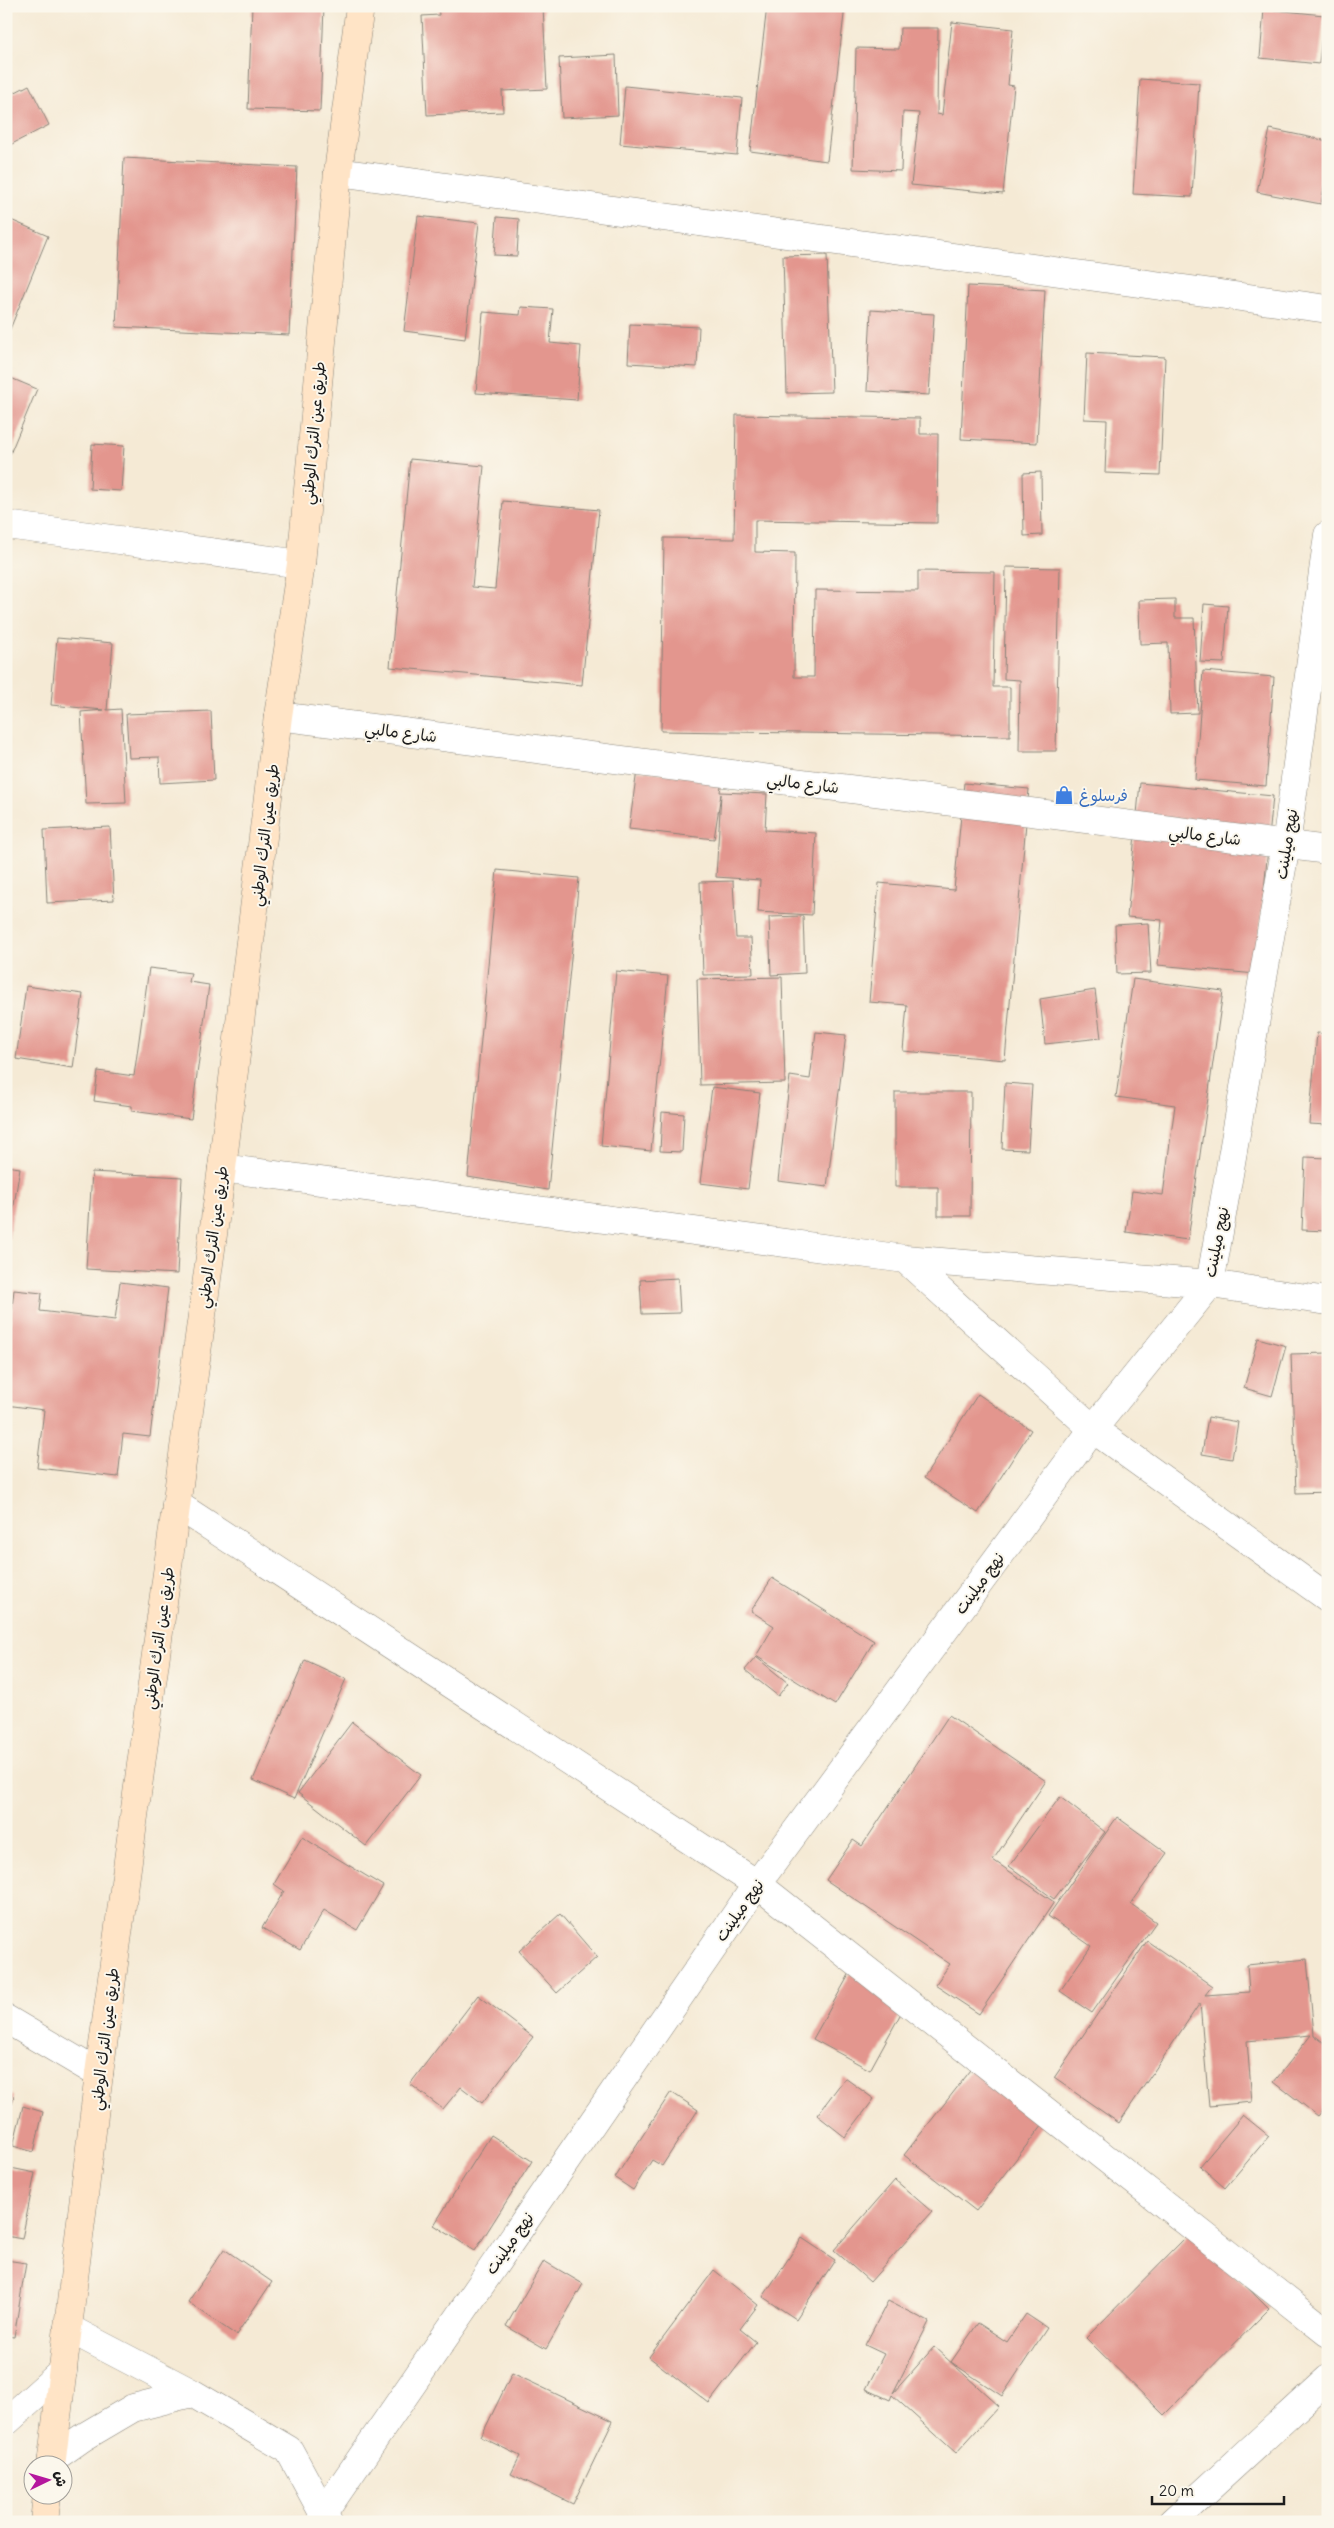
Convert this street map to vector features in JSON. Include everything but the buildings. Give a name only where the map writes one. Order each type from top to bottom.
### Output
[{"type":"main road","name":"طريق عين الترك الوطني","points":[[52,2456],[99,2074],[222,1168],[278,716],[301,564],[338,172],[360,6]]},
{"type":"main road","points":[[44,2522],[46,2506]]},
{"type":"street","points":[[338,172],[1328,309]]},
{"type":"street","points":[[6,525],[301,564]]},
{"type":"street","name":"نهج ميلينت","points":[[330,2519],[757,1884],[1093,1429],[1210,1284],[1286,845],[1328,535]]},
{"type":"street","name":"شارع مالبي","points":[[278,716],[1328,850]]},
{"type":"street","points":[[222,1168],[904,1259],[1210,1284],[1328,1301]]},
{"type":"street","points":[[904,1259],[1093,1429],[1328,1598]]},
{"type":"street","points":[[176,1504],[757,1884],[1328,2333]]},
{"type":"street","points":[[6,2019],[99,2074]]},
{"type":"street","points":[[68,2328],[192,2393],[289,2450],[330,2519]]},
{"type":"street","points":[[6,2422],[63,2371]]},
{"type":"street","points":[[1172,2522],[1328,2379]]},
{"type":"street","points":[[60,2456],[133,2408],[192,2393]]},
{"type":"place","name":"فرسلوغ","points":[[1064,795]]}]
